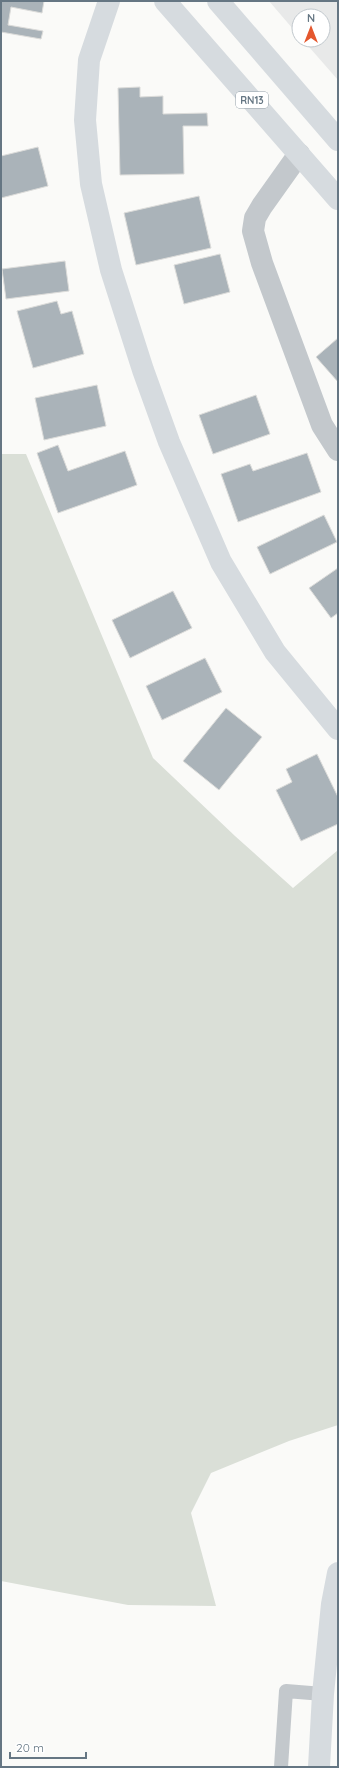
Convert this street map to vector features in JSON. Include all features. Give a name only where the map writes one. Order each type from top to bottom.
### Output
[{"type":"main road","points":[[109,1],[89,60],[85,120],[91,184],[111,270],[143,370],[169,442],[222,562],[275,652],[338,729]]},
{"type":"main road","name":"RN13","points":[[165,1],[338,199]]},
{"type":"main road","points":[[218,1],[338,140]]},
{"type":"main road","points":[[319,1767],[323,1694],[332,1604],[338,1573]]},
{"type":"street","points":[[299,154],[262,206],[255,218],[253,231],[262,263],[322,425],[338,450]]},
{"type":"lane","points":[[281,1767],[286,1691],[323,1694]]},
{"type":"shaded area","points":[[269,1],[338,1],[338,80],[310,48],[331,48],[331,8],[291,8],[291,27]]},
{"type":"shaded area","points":[[1,454],[26,454],[153,758],[235,836],[293,888],[338,850],[338,1425],[289,1441],[211,1473],[191,1513],[216,1606],[128,1605],[1,1581]]},
{"type":"building","points":[[1,1],[44,1],[42,13],[11,7],[8,25],[43,31],[41,39],[1,32]]},
{"type":"building","points":[[140,87],[140,97],[163,96],[163,114],[207,113],[208,126],[183,126],[184,174],[120,175],[118,88]]},
{"type":"building","points":[[38,147],[48,186],[1,198],[1,156]]},
{"type":"building","points":[[199,196],[211,248],[136,265],[124,213]]},
{"type":"building","points":[[220,254],[230,292],[184,304],[174,265]]},
{"type":"building","points":[[65,261],[69,291],[6,299],[2,269]]},
{"type":"building","points":[[57,301],[61,314],[72,311],[84,354],[33,368],[17,311]]},
{"type":"building","points":[[338,338],[338,382],[316,357]]},
{"type":"building","points":[[97,385],[106,426],[44,440],[35,398]]},
{"type":"building","points":[[256,395],[270,434],[213,454],[199,415]]},
{"type":"building","points":[[58,445],[68,471],[125,451],[137,485],[58,513],[37,453]]},
{"type":"building","points":[[307,453],[321,492],[238,522],[221,474],[250,464],[253,471]]},
{"type":"building","points":[[324,515],[337,542],[270,574],[257,547]]},
{"type":"building","points":[[338,568],[338,613],[331,618],[309,588]]},
{"type":"building","points":[[173,591],[192,628],[130,658],[112,620]]},
{"type":"building","points":[[205,658],[222,692],[162,720],[146,686]]},
{"type":"building","points":[[226,708],[262,737],[219,790],[183,761]]},
{"type":"building","points":[[317,754],[338,797],[338,824],[301,841],[276,790],[292,782],[286,769]]}]
